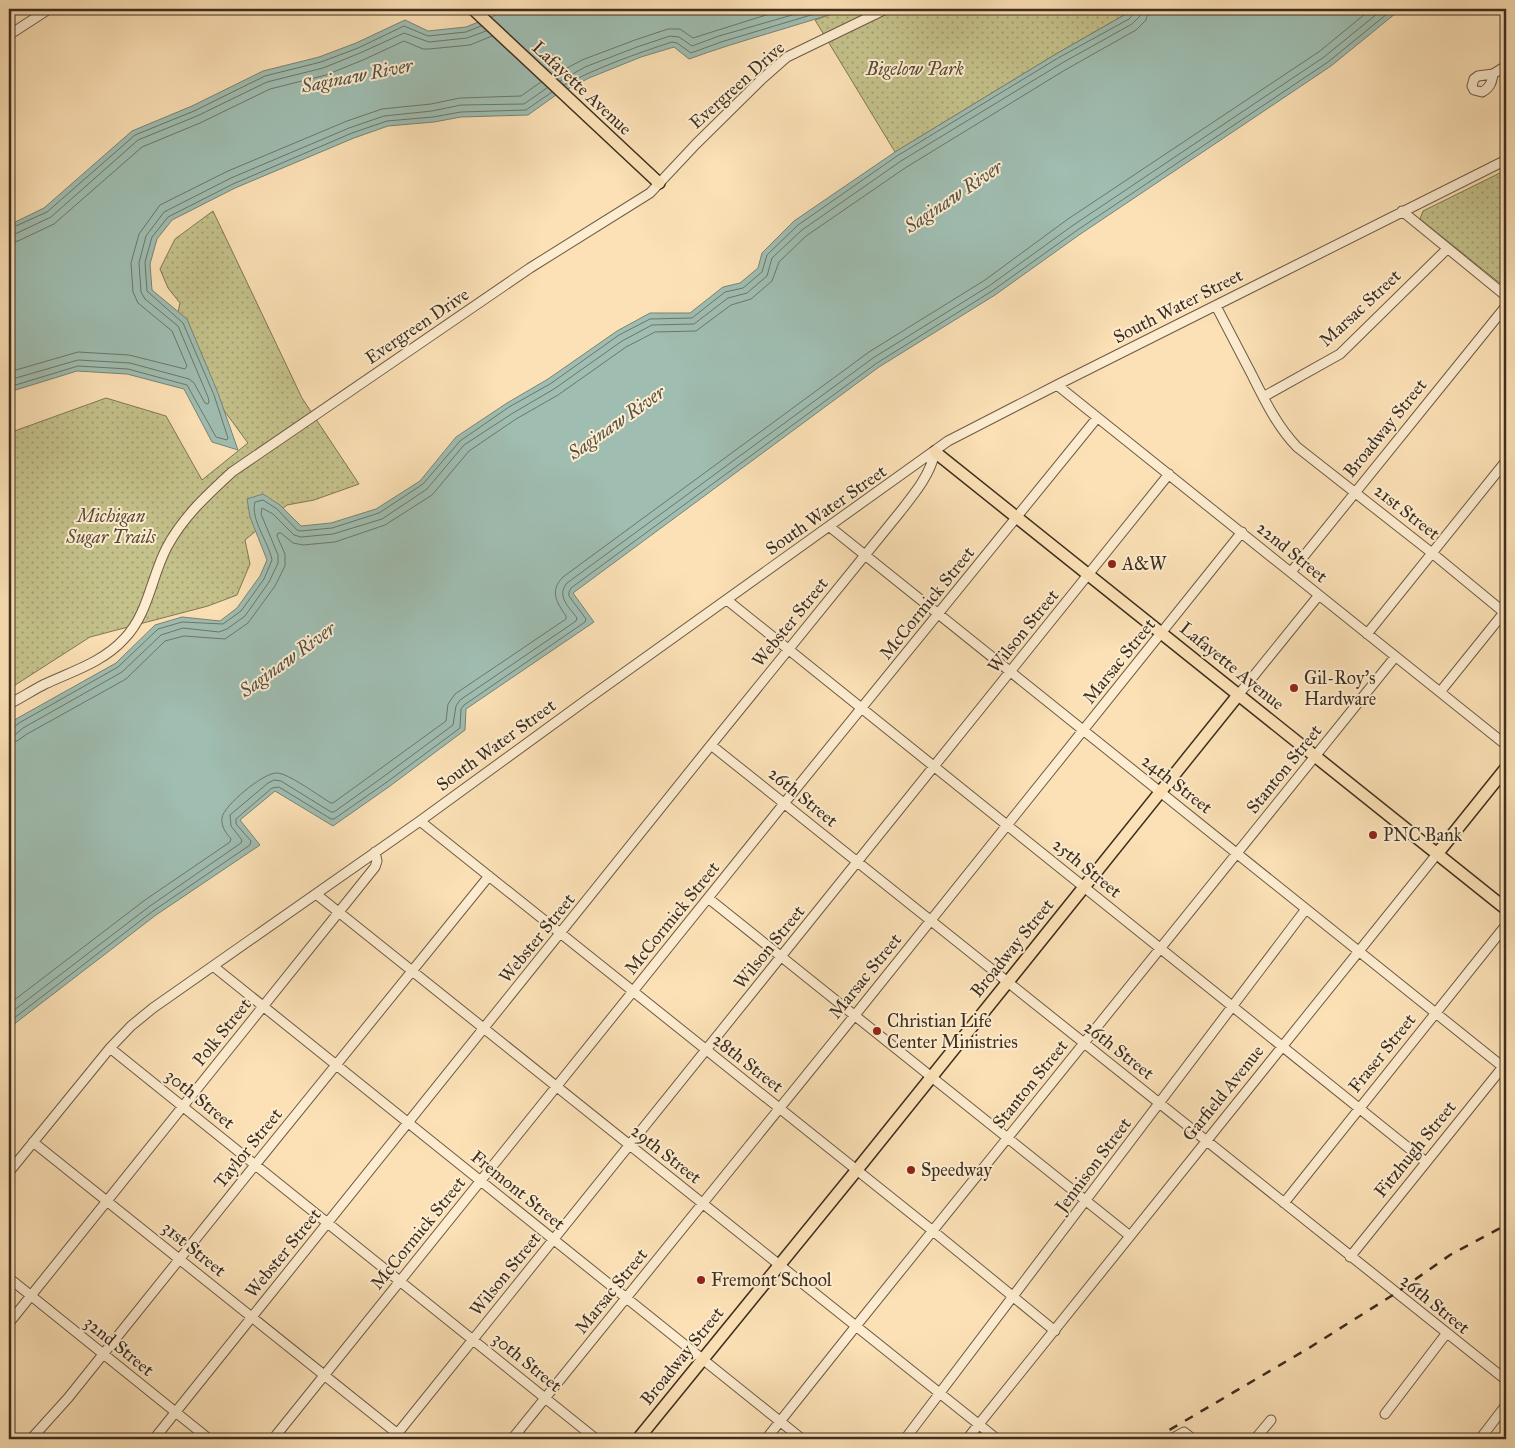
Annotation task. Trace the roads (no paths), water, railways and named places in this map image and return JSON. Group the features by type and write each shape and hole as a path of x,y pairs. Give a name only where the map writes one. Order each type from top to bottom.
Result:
{"main road":[{"name":"Lafayette Avenue","path":"477,13 659,183"},
{"name":"Lafayette Avenue","path":"935,452 1163,632 1506,909"},
{"name":"Broadway Street","path":"638,1439 932,1077 1239,694"},
{"name":"Garfield Avenue","path":"1437,854 1506,768"}],"street":[{"path":"9,35 49,9"},
{"name":"Evergreen Drive","path":"9,704 111,652 124,640 136,625 149,599 166,548 179,526 205,496 232,472 530,268 650,193 761,80 787,57 886,9"},
{"path":"1493,74 1506,66"},
{"name":"South Water Street","path":"9,1172 110,1048 131,1026 154,1008 420,821 948,441 1506,160"},
{"path":"1402,211 1506,296"},
{"name":"Marsac Street","path":"1263,397 1340,354 1447,249"},
{"name":"21st Street","path":"1216,306 1278,425 1287,437 1297,447 1506,612"},
{"name":"Broadway Street","path":"1291,572 1506,306"},
{"name":"22nd Street","path":"1056,385 1506,745"},
{"name":"McCormick Street","path":"274,1439 708,898 1097,418"},
{"name":"Webster Street","path":"154,1439 920,486 935,452"},
{"path":"1367,634 1506,461"},
{"name":"Wilson Street","path":"398,1438 473,1340 1169,474"},
{"name":"24th Street","path":"830,526 1306,909 1505,1065"},
{"name":"Marsac Street","path":"512,1439 1242,532"},
{"name":"Broadway Street","path":"1239,694 1318,595"},
{"name":"25th Street","path":"727,600 1426,1162"},
{"path":"1440,692 1506,612"},
{"name":"Stanton Street","path":"766,1439 1395,657"},
{"name":"26th Street","path":"712,745 1446,1334 1506,1380"},
{"name":"28th Street","path":"420,821 1014,1296 1055,1331"},
{"name":"Polk Street","path":"9,1322 375,867 378,861 375,852"},
{"name":"Garfield Avenue","path":"967,1439 1437,854"},
{"name":"Taylor Street","path":"30,1439 68,1398 489,876"},
{"name":"29th Street","path":"316,894 997,1439"},
{"path":"708,898 1130,1236"},
{"name":"Jennison Street","path":"905,1439 1306,909"},
{"name":"Fraser Street","path":"1284,1203 1506,925"},
{"name":"Fremont Street","path":"213,966 802,1439"},
{"name":"30th Street","path":"110,1048 596,1439"},
{"name":"Fitzhugh Street","path":"1350,1257 1505,1065"},
{"name":"31st Street","path":"33,1142 252,1317 398,1438"},
{"name":"32nd Street","path":"9,1278 209,1439"},
{"path":"1385,1414 1446,1334"},
{"path":"1480,1439 1506,1404"},
{"path":"1254,1439 1271,1420"},
{"path":"1171,1439 1184,1432 1193,1439"}],"water":[{"name":"Saginaw River","path":"511,9 846,9 689,59 674,47 641,57 589,78 556,95 528,115 461,117 434,122 388,126 354,138 235,188 172,220 157,239 150,264 152,290 187,319 218,393 238,450 212,442 184,389 127,374 77,371 9,392 9,225 44,208 132,131 192,106 263,71 319,57 356,43 405,20 428,31 466,27"},
{"name":"Saginaw River","path":"1132,9 1401,9 1331,66 1079,235 995,295 879,367 573,593 594,622 466,709 465,730 333,826 275,791 240,820 260,845 156,915 9,1028 9,725 16,719 116,663 155,625 182,617 220,621 237,608 260,576 267,560 250,517 247,499 263,494 280,505 301,526 331,523 376,509 420,481 456,437 507,403 548,379 617,331 650,313 690,313 723,287 740,283 758,268 762,253 794,221 895,152"}],"railway":[{"path":"1154,1439 1309,1348 1396,1293 1450,1255 1506,1225"}],"place":[{"name":"A&W","path":"1112,564"},
{"name":"Gil-Roy's Hardware","path":"1294,688"},
{"name":"PNC Bank","path":"1373,835"},
{"name":"Christian Life Center Ministries","path":"877,1031"},
{"name":"Speedway","path":"911,1170"},
{"name":"Fremont School","path":"701,1280"}],"park label":[{"name":"Bigelow Park","path":"915,69"},
{"name":"Michigan Sugar Trails","path":"111,526"}]}
